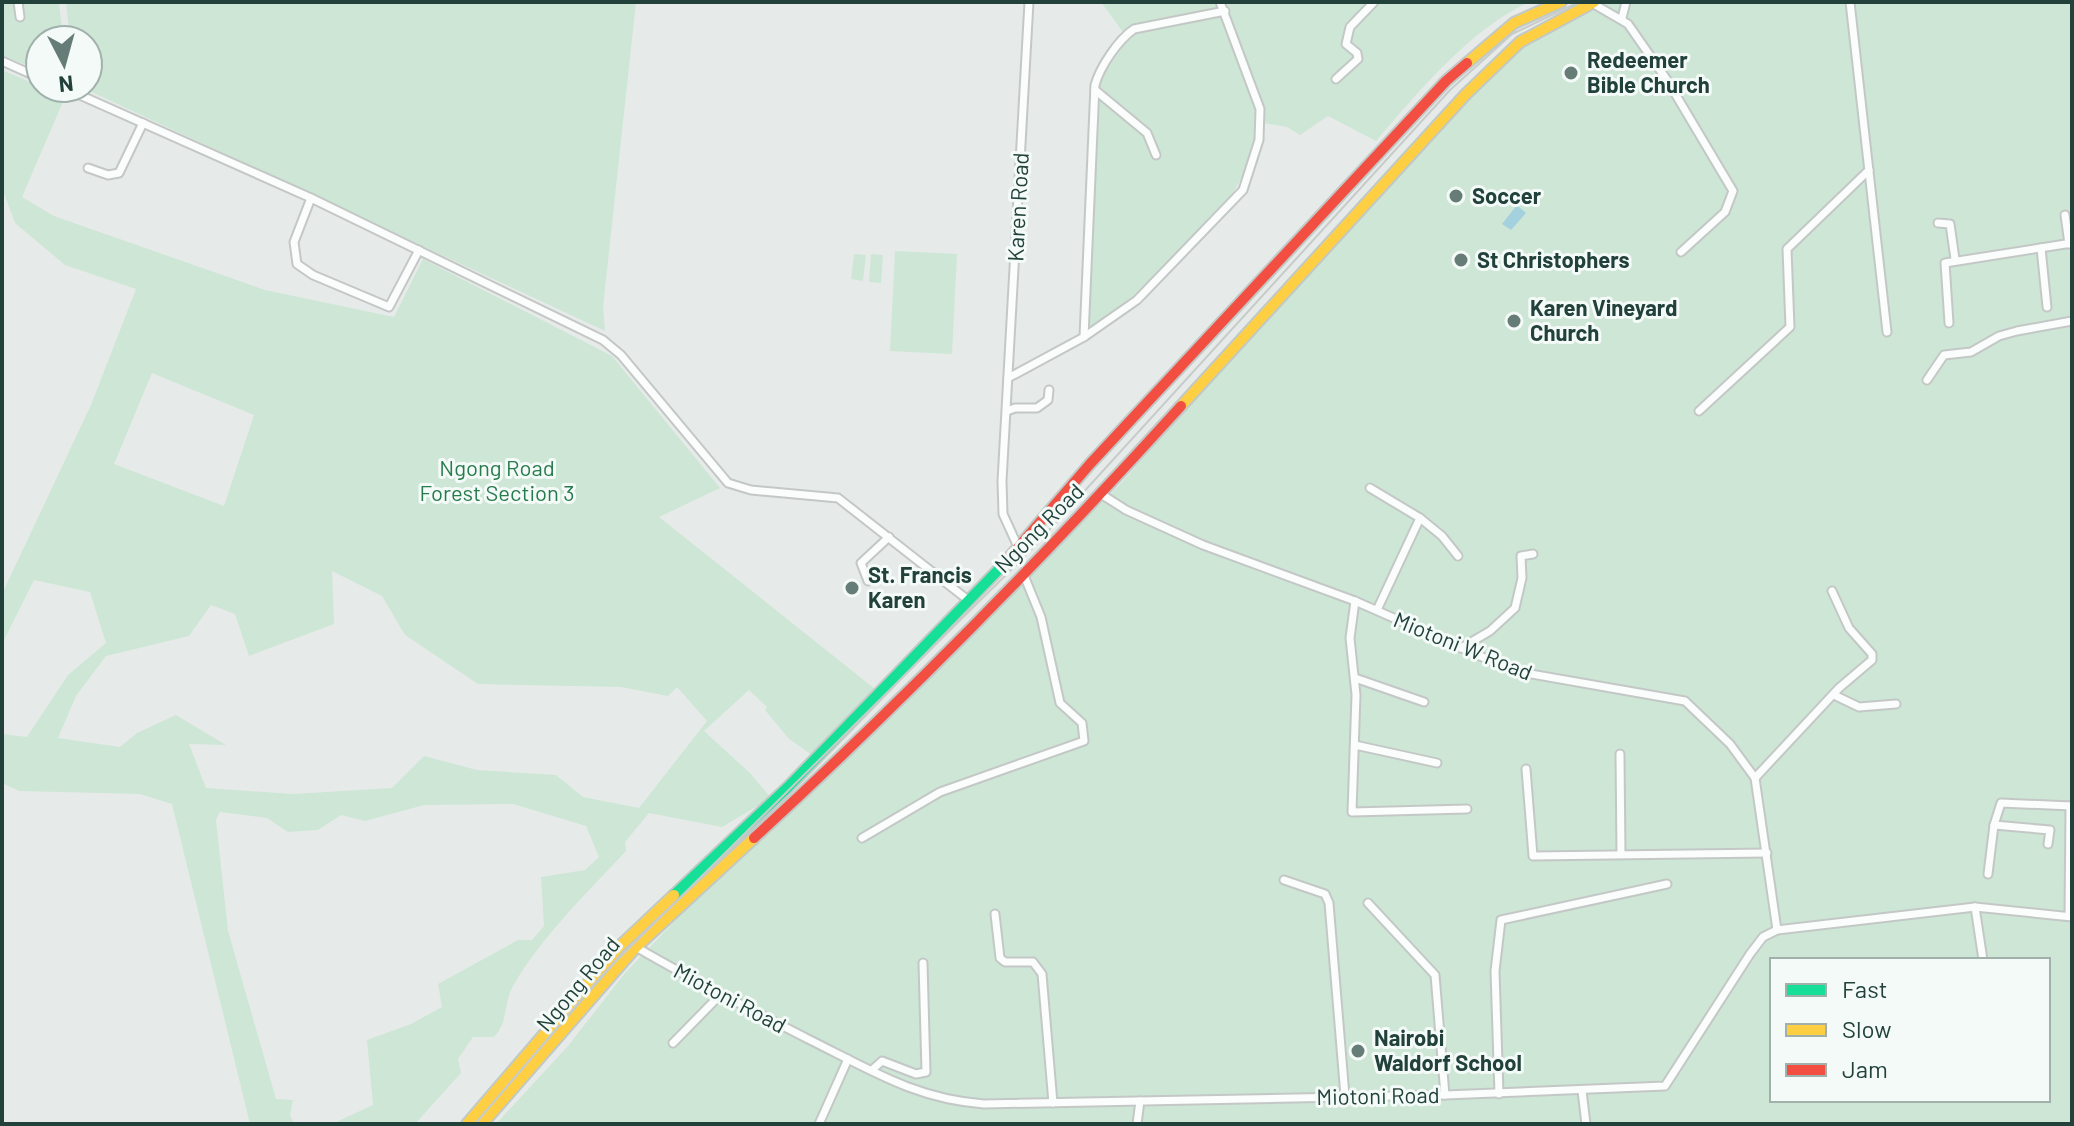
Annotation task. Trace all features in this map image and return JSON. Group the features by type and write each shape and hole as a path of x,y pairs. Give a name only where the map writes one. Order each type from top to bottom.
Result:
{"main road":[{"name":"Ngong Road","path":"467,1124 620,946 788,787 1019,549 1090,464 1432,99 1490,40 1514,23 1561,2"},
{"name":"Ngong Road","path":"482,1124 636,947 902,698 1101,494 1239,339 1520,42 1593,2"},
{"path":"1432,99 1428,106 1431,115 1443,118 1451,112"},
{"path":"1394,139 1410,137 1415,151"},
{"path":"886,687 891,697 902,698"}],"street":[{"path":"18,2 20,17"},
{"name":"Karen Road","path":"1019,549 1003,514 1029,2"},
{"path":"1008,378 1084,337 1137,300 1243,190 1259,140 1260,109 1220,2"},
{"path":"1336,79 1358,59 1357,53 1346,44 1350,27 1374,2"},
{"path":"1593,2 1622,18 1667,80 1733,191 1725,212 1681,252"},
{"path":"1622,18 1626,2"},
{"path":"1850,2 1887,332"},
{"path":"1084,337 1095,90 1101,70 1129,32 1225,11"},
{"path":"2,61 24,71"},
{"path":"1095,90 1147,133 1156,155"},
{"path":"100,104 311,198 611,345 724,478 737,488 838,498 968,600"},
{"path":"88,168 108,175 119,173 143,123"},
{"path":"1699,411 1790,327 1787,249 1869,170"},
{"path":"311,198 292,247 297,264 313,275 389,307 419,250"},
{"path":"1949,323 1945,263 2070,243 2065,215"},
{"path":"1938,223 1950,224 1955,259"},
{"path":"2041,248 2047,307"},
{"path":"1927,380 1944,355 1971,352 1999,336 2017,331 2072,321"},
{"path":"1007,411 1040,406 1048,400 1049,390"},
{"path":"1370,488 1420,518 1442,536 1458,556"},
{"name":"Miotoni W Road","path":"1101,494 1126,510 1203,545 1355,601 1524,674 1685,701 1730,744 1755,778 1777,930"},
{"path":"1377,610 1420,518"},
{"path":"868,581 861,563 889,537"},
{"path":"1461,648 1511,614 1521,588 1521,556 1533,554"},
{"path":"862,838 940,792 1084,741 1082,723 1060,703 1041,617 1023,573"},
{"path":"1755,778 1872,657 1849,628 1832,591"},
{"path":"1355,601 1350,638 1355,678 1352,812 1467,809"},
{"path":"1355,678 1424,702"},
{"path":"1834,695 1859,707 1896,704"},
{"path":"1355,745 1437,763"},
{"path":"1620,754 1621,854"},
{"path":"1526,769 1533,856 1767,853"},
{"path":"1777,930 1975,907 2070,917 2071,806 2001,803 1994,825 1988,874"},
{"path":"1994,825 2050,830 2048,844"},
{"path":"1284,880 1328,898 1345,1096"},
{"path":"1499,1094 1495,971 1501,920 1667,884"},
{"path":"1368,903 1435,975 1445,1095"},
{"path":"1975,907 1983,958"},
{"path":"995,914 1000,958 1005,962 1033,962 1042,974 1053,1103"},
{"name":"Miotoni Road","path":"636,947 848,1059 943,1101 1053,1103 1658,1088 1669,1083 1750,954 1763,937 1777,930"},
{"path":"872,1070 884,1061 916,1074 926,1072 923,963"},
{"path":"673,1043 721,994"},
{"path":"819,1124 848,1059"},
{"path":"1582,1091 1586,1124"},
{"path":"1137,1124 1140,1101"}],"green space":[{"path":"2,2 59,2 61,24 24,24 24,64 2,55"},
{"path":"66,2 636,2 603,307 605,331 104,98 104,24 68,24"},
{"path":"1101,2 1529,2 1486,28 1446,63 1376,141 1328,116 1300,135 1287,127 1264,123 1236,187 1200,233 1127,301 1088,330 1100,80 1128,39"},
{"path":"1611,2 2072,2 2072,1124 496,1124 568,1046 625,973 714,880 894,715 1125,479 1274,308 1523,46"},
{"name":"Ngong Road Forest Section 3","path":"2,70 24,79 24,104 62,104 22,197 54,216 265,290 394,317 423,259 612,356 720,488 659,517 875,689 812,755 789,739 765,710 767,707 749,690 704,731 750,773 771,798 722,827 649,813 625,842 626,851 537,950 510,992 499,1031 494,1037 473,1037 458,1059 461,1073 415,1124 332,1124 373,1105 367,1040 411,1024 442,1007 438,984 518,940 532,940 544,926 541,877 585,870 599,857 586,826 513,804 424,805 365,821 341,815 318,830 288,832 267,818 220,812 216,820 228,931 276,1099 293,1100 290,1115 294,1124 250,1124 172,804 140,794 19,791 2,783 2,734 27,737 68,675 106,643 90,592 34,580 2,644 2,594 91,405 136,289 65,265 15,223 2,188","holes":["152,373 254,415 224,506 114,464","332,571 382,596 405,635 478,684 621,687 668,696 677,687 707,721 639,808 583,797 556,775 477,770 424,756 392,788 293,794 206,788 189,744 226,745 176,715 137,733 120,747 58,738 76,696 106,656 189,636 211,605 235,614 249,656 334,624"]},
{"path":"895,251 957,254 952,354 890,351"},
{"path":"854,254 866,255 863,281 851,279"},
{"path":"871,254 883,255 881,283 869,282"}],"water":[{"path":"1517,205 1526,213 1511,230 1502,224"}],"tram line":[{"path":"475,1124 604,973 1029,552 1450,90 1512,34 1579,2"}],"traffic: fast":[{"path":"674,895 788,787 1003,565"}],"traffic: slow":[{"path":"1467,63 1514,23 1561,2"},
{"path":"1181,406 1466,94 1520,42 1594,2"},
{"path":"482,1124 636,947 754,838"},
{"path":"467,1124 620,946 674,895"}],"traffic: jam":[{"path":"1003,565 1090,464 1446,81 1467,63"},
{"path":"754,838 972,627 1181,406"}],"place":[{"name":"Redeemer Bible Church","path":"1571,73"},
{"name":"Soccer","path":"1456,196"},
{"name":"St Christophers","path":"1461,260"},
{"name":"Karen Vineyard Church","path":"1514,321"},
{"name":"St. Francis Karen","path":"852,588"},
{"name":"Nairobi Waldorf School","path":"1358,1051"}]}
